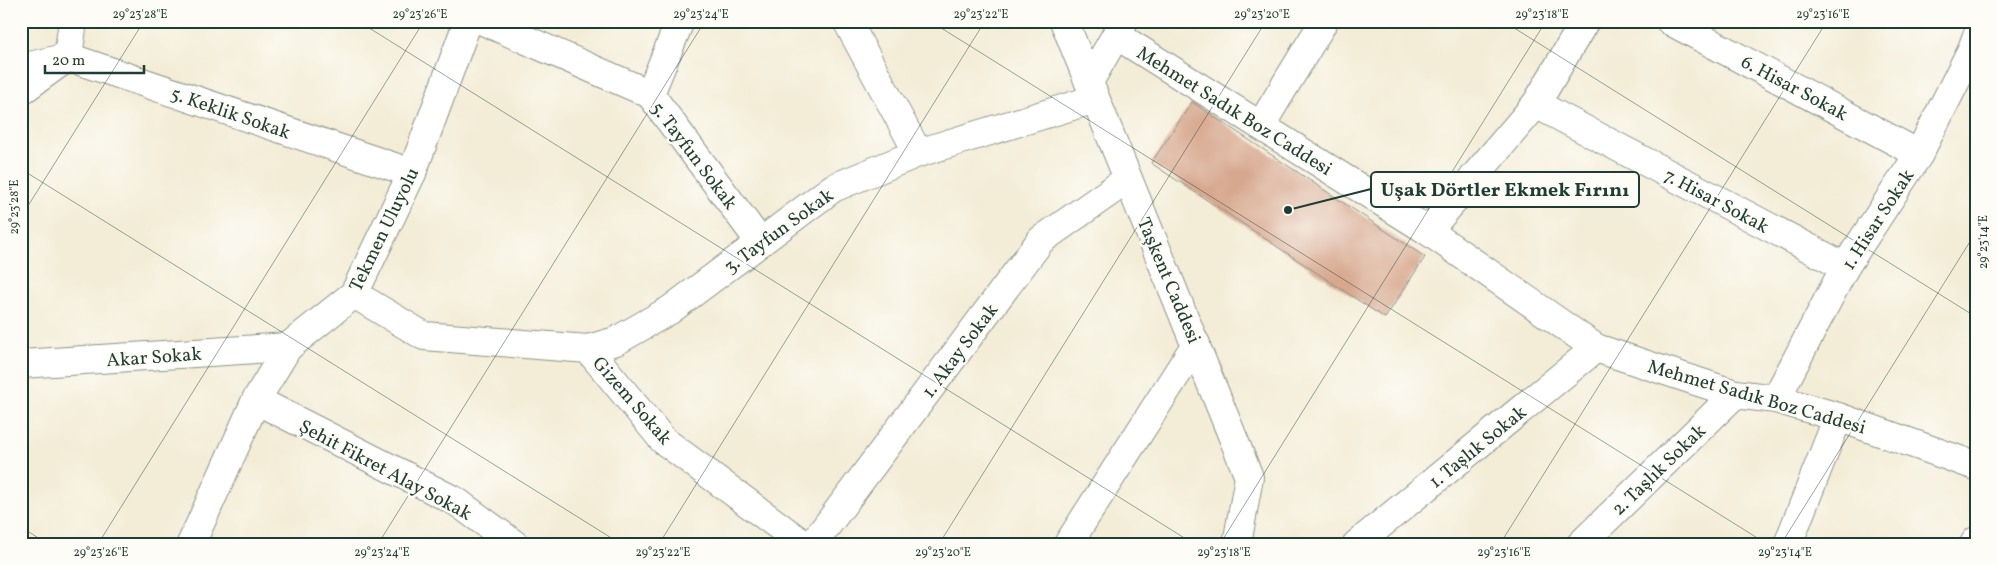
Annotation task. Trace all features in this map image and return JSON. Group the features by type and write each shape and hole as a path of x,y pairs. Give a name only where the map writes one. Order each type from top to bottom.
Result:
{"street":[{"path":"21,91 68,57 73,21"},
{"name":"Tekmen Uluyolu","path":"190,544 256,400 288,348 354,294 412,173 468,21"},
{"name":"5. Tayfun Sokak","path":"483,21 650,94 760,242"},
{"path":"650,94 680,21"},
{"path":"847,21 918,153"},
{"name":"Taşkent Caddesi","path":"1064,21 1249,477 1237,544"},
{"path":"1261,125 1324,21"},
{"path":"1428,231 1536,104 1585,21"},
{"name":"6. Hisar Sokak","path":"1670,21 1919,154"},
{"path":"1092,91 1120,28"},
{"name":"Mehmet Sadık Boz Caddesi","path":"1120,28 1261,125 1428,231 1596,348 1735,394 1776,399 1838,417 1976,466"},
{"name":"1. Hisar Sokak","path":"1776,399 1845,267 1919,154 1976,38"},
{"path":"21,68 68,57"},
{"name":"5. Keklik Sokak","path":"68,57 412,173"},
{"name":"3. Tayfun Sokak","path":"588,349 616,341 670,310 833,188 918,153 1092,91"},
{"name":"7. Hisar Sokak","path":"1536,104 1845,267"},
{"name":"1. Akay Sokak","path":"813,544 1041,240 1128,179"},
{"name":"Gizem Sokak","path":"354,294 424,336 588,349 663,440 803,544"},
{"path":"1068,544 1196,344"},
{"name":"Akar Sokak","path":"21,364 288,348"},
{"name":"1. Taşlık Sokak","path":"1357,544 1596,348"},
{"name":"2. Taşlık Sokak","path":"1581,544 1735,394"},
{"name":"Şehit Fikret Alay Sokak","path":"256,400 457,502 514,544"},
{"path":"1788,544 1838,417"}],"building":[{"path":"1192,102 1425,257 1385,318 1151,163"}],"place":[{"name":"Uşak Dörtler Ekmek Fırını","path":"1288,210"}]}
